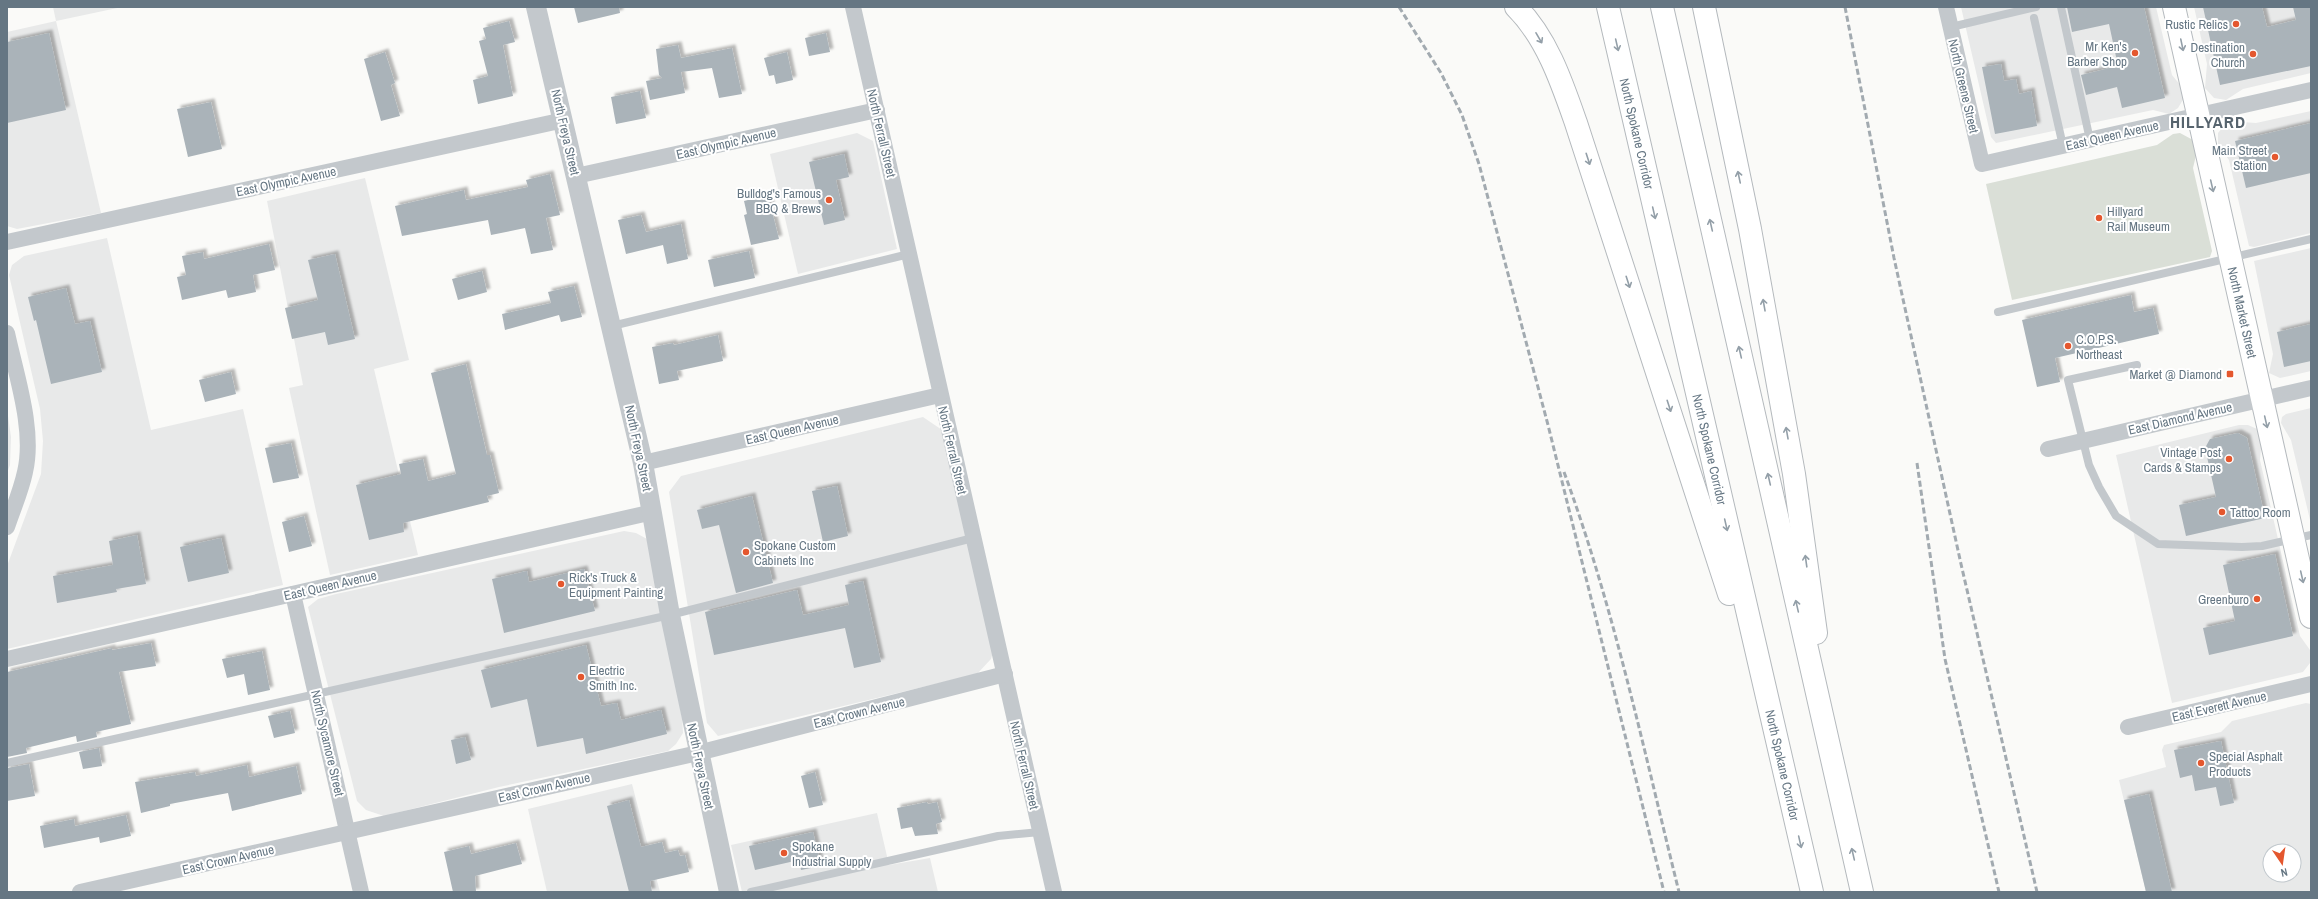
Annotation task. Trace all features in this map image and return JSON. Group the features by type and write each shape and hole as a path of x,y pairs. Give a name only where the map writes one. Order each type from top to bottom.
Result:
{"main road":[{"path":"1516,7 1530,22 1564,88 1752,666 1784,769"},
{"name":"North Spokane Corridor","path":"1608,7 1812,892"},
{"path":"1662,7 1862,892"},
{"path":"1704,7 1750,229 1793,466 1839,794"},
{"name":"North Market Street","path":"2174,7 2261,399 2302,537 2311,617"}],"street":[{"name":"North Freya Street","path":"536,7 564,120 643,463 653,512 670,615 698,753 729,892"},
{"name":"North Ferrall Street","path":"853,7 1054,892"},
{"name":"North Greene Street","path":"1946,7 1982,164"},
{"name":"East Queen Avenue","path":"1982,164 2311,90"},
{"name":"East Olympic Avenue","path":"576,176 876,110"},
{"name":"East Olympic Avenue","path":"7,242 564,120"},
{"path":"7,334 24,414 28,448 26,472 7,527"},
{"name":"East Diamond Avenue","path":"2048,449 2311,388"},
{"name":"East Queen Avenue","path":"643,463 940,395"},
{"name":"East Queen Avenue","path":"7,659 653,512"},
{"name":"North Sycamore Street","path":"293,594 361,892"},
{"name":"East Crown Avenue","path":"80,892 698,753 1005,674"},
{"name":"East Everett Avenue","path":"2128,727 2311,684"}],"lane":[{"path":"1951,27 2036,7"},
{"path":"2061,7 2090,140"},
{"path":"2034,18 2063,146"},
{"path":"1998,312 2311,239"},
{"path":"612,326 909,254"},
{"path":"2137,366 2068,380 2090,467 2116,516 2158,544 2242,547 2262,546 2302,537"},
{"path":"7,763 670,615 974,538"},
{"path":"751,892 998,836 1040,832"}],"shaded area":[{"path":"53,7 122,7 56,21"},
{"path":"1961,7 2156,7 2172,75 2181,86 2184,98 2178,108 2169,114 2153,110 1996,143 1991,137"},
{"path":"2194,7 2311,7 2311,73 2243,89 2226,100 2214,98 2205,88 2207,64"},
{"path":"56,21 101,213 17,229 7,226 7,32"},
{"path":"2311,111 2311,233 2254,247 2249,246 2229,160 2218,145 2218,133 2228,121 2256,123"},
{"path":"857,133 873,141 897,249 798,274 770,154"},
{"name":"Hillyard Rail Museum","path":"2180,133 2193,140 2197,151 2193,168 2212,251 2210,257 2012,300 1986,184 2157,145 2173,134"},
{"path":"365,178 409,360 374,369 418,555 330,575 289,388 303,385 267,201"},
{"path":"107,238 151,430 243,409 283,585 7,649 7,566 41,474 43,441 40,409 9,275 12,265 24,256"},
{"path":"2311,248 2311,371 2280,378 2269,373 2273,354 2254,261"},
{"path":"2311,408 2311,524 2291,440 2281,423 2282,417 2286,414"},
{"path":"7,409 11,437 10,465 7,473"},
{"path":"923,417 945,432 995,645 991,659 977,674 718,736 707,723 669,492 681,476"},
{"path":"2239,425 2248,425 2257,429 2262,436 2260,460 2300,636 2310,650 2310,663 2303,672 2172,703 2116,455"},
{"path":"624,531 636,533 647,539 682,718 683,733 676,744 668,751 499,787 384,816 366,810 357,801 308,607 318,599 336,594"},
{"path":"2306,703 2311,704 2311,892 2146,892 2119,780 2166,767 2162,750 2164,745 2221,732 2232,721"},
{"path":"632,784 660,892 547,892 528,809"},
{"path":"877,813 889,865 930,858 938,892 742,892 731,845"}],"building":[{"path":"574,7 619,7 620,13 578,23"},
{"path":"2067,7 2144,7 2165,98 2122,108 2117,87 2086,95 2081,75 2118,66 2109,24 2072,32"},
{"path":"2203,7 2262,7 2267,27 2296,20 2293,7 2311,7 2311,66 2220,85"},
{"path":"509,21 515,42 503,45 513,96 478,104 473,80 488,76 479,41 486,39 483,28"},
{"path":"49,33 66,110 7,123 7,42"},
{"path":"826,33 830,52 809,56 805,38"},
{"path":"678,45 681,58 732,48 742,94 719,98 712,68 681,72 685,93 650,100 646,81 662,78 659,75 656,49"},
{"path":"385,52 395,83 391,85 400,116 381,121 364,59"},
{"path":"787,52 793,80 776,84 774,75 769,76 764,58"},
{"path":"2001,64 2004,81 2016,79 2019,94 2031,91 2037,126 1995,134 1982,67"},
{"path":"640,91 646,118 616,124 611,97"},
{"path":"211,102 222,149 188,157 177,109"},
{"name":"Main Street Station","path":"2311,123 2311,173 2246,188 2235,141"},
{"name":"Bulldog's Famous BBQ & Brews","path":"844,154 849,177 836,180 845,220 824,225 809,162"},
{"path":"550,174 560,215 546,218 553,250 531,254 525,228 491,235 488,220 402,236 395,206 464,190 466,200 528,187 526,180"},
{"path":"768,195 779,239 751,245 744,215 747,214 744,201"},
{"path":"641,215 646,232 681,224 688,259 667,264 663,245 626,254 618,220"},
{"path":"269,244 275,270 253,275 256,292 228,298 226,290 182,300 177,277 186,275 182,256 203,252 204,259"},
{"path":"749,251 755,278 714,287 708,260"},
{"path":"335,254 355,339 328,345 325,332 292,339 285,308 318,300 308,260"},
{"path":"482,271 487,292 458,300 452,279"},
{"path":"574,286 582,317 561,322 559,315 505,330 502,314 551,303 548,292"},
{"path":"66,288 75,324 90,321 102,372 51,384 36,320 34,321 28,297"},
{"name":"C.O.P.S. Northeast","path":"2131,295 2134,312 2153,308 2159,334 2055,358 2060,382 2037,387 2022,320"},
{"path":"2311,324 2311,361 2284,367 2277,332"},
{"path":"718,335 723,361 677,371 679,380 659,384 652,347 673,343 674,345"},
{"path":"466,364 487,455 490,455 499,493 487,496 489,502 403,523 404,532 369,540 356,485 401,474 399,464 423,459 428,481 456,474 431,373"},
{"path":"231,372 236,394 205,402 199,380"},
{"path":"2238,433 2247,438 2265,518 2186,536 2179,505 2216,497 2205,448 2210,439"},
{"path":"291,443 299,478 273,483 265,448"},
{"path":"837,486 848,536 823,542 812,491"},
{"name":"Spokane Custom Cabinets Inc","path":"752,496 773,583 736,593 719,525 702,529 697,510"},
{"path":"304,516 312,546 289,552 282,522"},
{"path":"137,535 146,584 116,589 117,592 57,603 53,576 113,565 109,541"},
{"path":"221,538 229,573 188,582 180,547"},
{"path":"2275,554 2293,636 2209,655 2203,628 2235,621 2223,565"},
{"path":"584,569 595,611 504,633 492,579 527,571 529,582"},
{"path":"863,581 881,662 854,668 845,628 714,655 705,612 797,590 803,615 849,605 845,585"},
{"path":"151,643 156,666 119,672 131,724 96,732 97,737 77,742 76,736 26,748 27,753 7,757 7,672 112,648 112,650"},
{"path":"586,645 601,706 617,703 621,720 661,710 667,734 586,754 583,738 537,747 527,699 491,708 481,670"},
{"path":"262,651 270,690 248,695 244,674 227,678 222,659"},
{"path":"290,711 295,733 274,738 268,716"},
{"path":"465,737 471,760 456,764 451,740"},
{"name":"Special Asphalt Products","path":"2221,741 2234,803 2220,806 2216,787 2195,791 2192,775 2180,778 2174,750"},
{"path":"99,748 102,766 83,769 79,752"},
{"path":"29,764 35,796 7,801 7,768"},
{"path":"247,765 249,777 296,766 302,794 232,811 228,793 170,804 170,806 141,813 135,782 195,772 196,776"},
{"path":"815,772 823,805 809,808 801,776"},
{"path":"2149,794 2172,892 2146,892 2124,800"},
{"path":"629,800 641,847 662,842 665,853 678,850 680,856 685,855 689,872 650,881 652,892 629,892 607,806"},
{"path":"927,802 928,804 937,802 942,822 936,824 938,834 915,836 912,827 901,829 897,808"},
{"path":"126,815 131,836 100,843 99,837 44,848 40,826 74,819 75,826"},
{"name":"Spokane Industrial Supply","path":"813,832 821,866 801,870 799,860 755,870 749,846"},
{"path":"516,843 522,864 475,876 476,892 453,892 444,852 469,846 471,854"}],"railway":[{"path":"1399,7 1441,73 1462,115 1479,164 1548,425 1664,892"},
{"path":"1845,7 1894,258 1961,564 2037,892"},
{"path":"1917,463 1945,659 1999,892"},
{"path":"1564,472 1582,523 1613,627 1679,892"}],"place":[{"name":"Rustic Relics","path":"2236,24"},
{"name":"Mr Ken's Barber Shop","path":"2135,53"},
{"name":"Destination Church","path":"2253,54"},
{"name":"Main Street Station","path":"2275,157"},
{"name":"Bulldog's Famous BBQ & Brews","path":"829,200"},
{"name":"Hillyard Rail Museum","path":"2099,218"},
{"name":"C.O.P.S. Northeast","path":"2068,346"},
{"name":"Market @ Diamond","path":"2230,374"},
{"name":"Vintage Post Cards & Stamps","path":"2229,459"},
{"name":"Tattoo Room","path":"2222,512"},
{"name":"Spokane Custom Cabinets Inc","path":"746,552"},
{"name":"Rick's Truck & Equipment Painting","path":"561,584"},
{"name":"Greenburo","path":"2257,599"},
{"name":"Electric Smith Inc.","path":"581,677"},
{"name":"Special Asphalt Products","path":"2201,763"},
{"name":"Spokane Industrial Supply","path":"784,853"}],"district":[{"name":"HILLYARD","path":"2208,122"}]}
